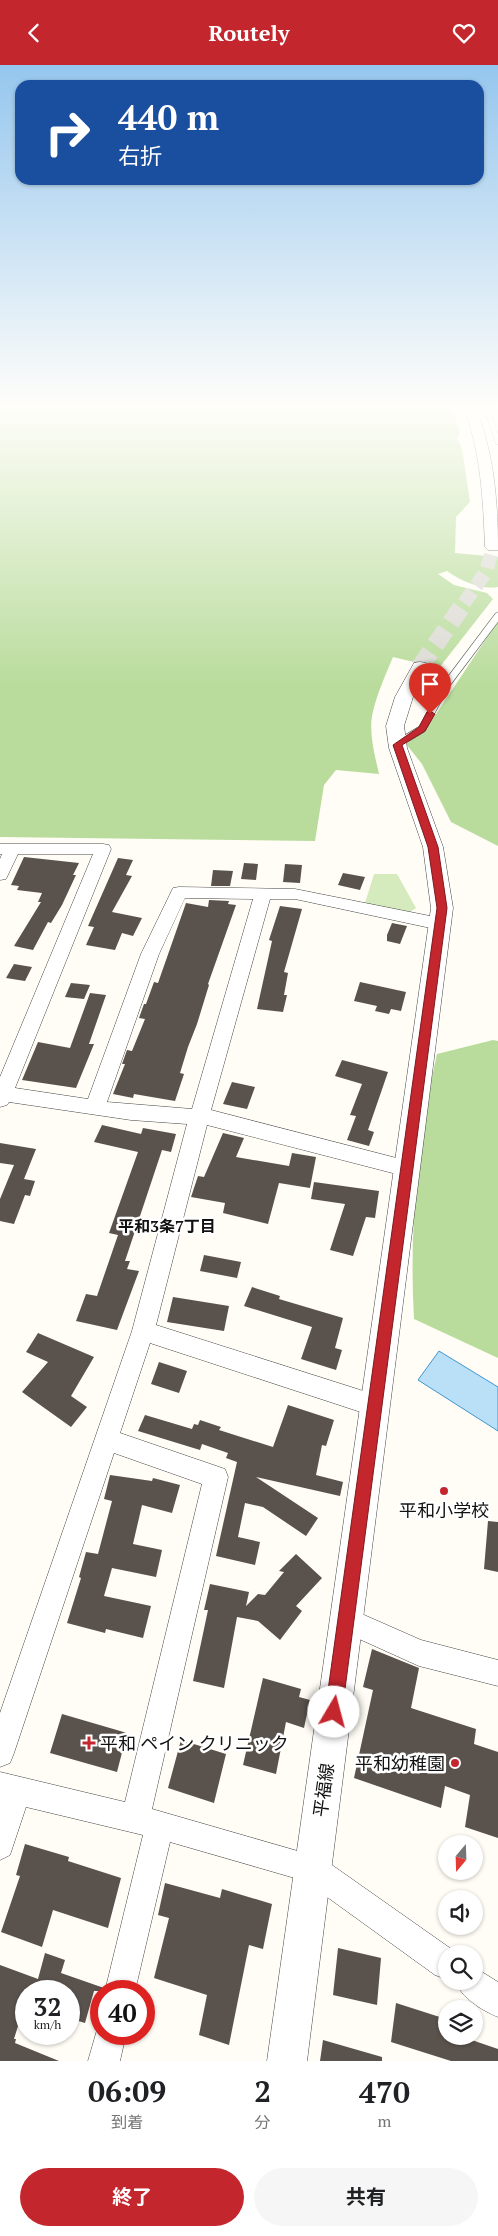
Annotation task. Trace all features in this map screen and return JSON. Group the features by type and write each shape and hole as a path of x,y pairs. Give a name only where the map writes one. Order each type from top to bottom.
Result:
{"street":[{"path":"490,499 493,547"},
{"name":"平福線","path":"287,2061 442,908 433,847 398,745 395,726 404,697 420,667"},
{"path":"0,875 6,849 103,849 1,1095 95,1108 210,1117 408,1169"},
{"path":"95,1108 150,953 179,892 294,894 440,923"},
{"path":"0,1753 143,1331 199,1117 263,893"},
{"path":"143,1331 376,1407"},
{"path":"106,1439 216,1477 148,1822 122,1980"},
{"path":"346,1620 419,1653 498,1673"},
{"path":"0,1845 8,1788 148,1822 312,1868 438,1958"},
{"path":"483,1990 498,2001"},
{"path":"104,2061 108,2045"}],"lane":[{"path":"398,745 422,729 446,685 498,616"}],"green space":[{"path":"0,499 470,499 470,502 456,517 455,553 498,557 498,587 492,588 471,584 447,571 438,574 454,585 487,593 493,599 439,668 393,657 378,694 371,723 374,753 379,774 336,770 324,785 315,841 0,837"},
{"path":"498,621 498,846 451,822 422,764 406,744 426,729"},
{"path":"374,874 397,874 416,908 409,913 365,903"},
{"path":"493,1040 498,1041 498,1358 414,1319 413,1286 416,1186 424,1119 437,1054"}],"water":[{"path":"439,1351 498,1387 498,1431 418,1380"}],"building":[{"path":"24,857 79,863 73,875 76,875 62,905 51,923 48,922 33,950 14,946 41,902 38,902 42,893 17,890 19,886 11,885"},
{"path":"118,858 133,860 126,875 132,876 112,912 142,918 133,936 122,933 115,950 86,945 94,927 88,926"},
{"path":"244,863 258,864 256,880 241,879"},
{"path":"285,864 302,865 300,883 283,882"},
{"path":"213,870 233,871 230,886 211,886"},
{"path":"343,873 365,877 360,890 338,885"},
{"path":"209,900 229,901 228,904 236,905 188,1047 180,1073 184,1074 175,1101 134,1094 133,1098 113,1094 125,1064 122,1064 127,1050 132,1051 145,1019 139,1018 144,1004 146,1004 154,982 158,983 186,903 208,907"},
{"path":"280,906 302,909 284,972 288,973 284,995 287,995 283,1012 257,1009 272,941 269,940"},
{"path":"392,923 407,926 400,944 387,941 387,935"},
{"path":"14,964 32,967 25,981 6,978"},
{"path":"360,982 406,992 401,1011 391,1009 389,1014 375,1011 377,1006 354,1001"},
{"path":"71,983 90,985 84,999 65,997"},
{"path":"90,993 106,995 89,1044 94,1044 76,1088 22,1080 38,1042 70,1048"},
{"path":"342,1060 388,1072 368,1130 374,1132 369,1146 347,1140 356,1116 350,1115 362,1084 335,1076"},
{"path":"232,1082 255,1087 247,1109 223,1104"},
{"path":"102,1125 141,1134 143,1128 176,1134 171,1152 162,1150 125,1261 130,1261 127,1269 139,1271 117,1330 76,1321 86,1294 97,1296 118,1235 109,1233 138,1152 94,1142"},
{"path":"223,1133 244,1138 236,1157 289,1166 292,1153 316,1157 310,1188 279,1183 268,1224 223,1213 225,1203 191,1197 198,1176 204,1177"},
{"path":"0,1143 36,1149 24,1179 35,1181 30,1196 25,1195 14,1224 0,1221 0,1199 14,1165 0,1163"},
{"path":"314,1182 379,1191 375,1218 366,1217 353,1256 330,1250 345,1204 311,1199"},
{"path":"204,1255 241,1262 237,1278 200,1271"},
{"path":"252,1287 280,1296 279,1299 343,1318 335,1348 342,1350 336,1370 301,1359 312,1327 244,1306"},
{"path":"173,1297 229,1306 224,1331 167,1322"},
{"path":"38,1333 94,1357 71,1396 87,1407 71,1427 22,1392 48,1362 26,1352"},
{"path":"159,1362 187,1371 179,1393 151,1384"},
{"path":"288,1405 334,1420 326,1446 322,1445 316,1475 343,1482 340,1496 256,1477 318,1518 306,1536 263,1507 245,1503 238,1537 260,1542 255,1565 216,1556 237,1462 226,1458 228,1453 202,1444 200,1450 138,1431 145,1415 192,1429 194,1424 198,1425 200,1420 221,1427 219,1430 273,1447"},
{"path":"110,1475 152,1481 153,1478 180,1485 172,1513 142,1505 133,1544 162,1550 156,1577 112,1568 104,1596 151,1606 143,1638 106,1629 105,1633 67,1623 81,1578 79,1577 86,1552 98,1554 112,1501 104,1499"},
{"path":"488,1521 498,1522 498,1572 484,1569"},
{"path":"296,1554 322,1578 296,1606 302,1611 280,1640 258,1621 237,1617 224,1688 193,1681 208,1610 204,1610 210,1584 249,1592 246,1606 258,1594 265,1595 284,1572 279,1571"},
{"path":"372,1649 419,1668 411,1708 476,1729 474,1744 498,1752 498,1838 465,1827 470,1795 445,1786 441,1808 354,1778 373,1690 363,1687"},
{"path":"263,1678 301,1689 299,1697 310,1700 304,1728 286,1722 276,1774 243,1765"},
{"name":"平和 ペイン クリニック","path":"62,1714 127,1733 117,1772 50,1753"},
{"path":"181,1740 226,1754 214,1803 168,1788"},
{"path":"25,1844 69,1857 68,1861 121,1878 108,1928 53,1910 42,1947 1,1932 20,1876 16,1875"},
{"path":"165,1883 220,1898 222,1889 272,1904 263,1949 249,1945 229,2045 199,2035 207,1995 154,1978 169,1918 158,1915"},
{"path":"338,1948 381,1958 377,2005 333,1995"},
{"path":"45,1953 65,1960 61,1973 90,1983 90,2005 85,2023 80,2021 80,1980 15,1980 15,2045 20,2045 59,2061 0,2061 0,1965 38,1979"},
{"path":"396,2003 438,2016 438,2045 483,2044 498,2049 498,2061 451,2061 391,2042"},
{"path":"323,2040 382,2057 382,2061 320,2061"}],"tunnel":[{"path":"464,603 486,572 493,547"},
{"path":"420,667 465,602"}],"place":[{"name":"平和小学校","path":"444,1491"},
{"name":"平和 ペイン クリニック","path":"89,1743"},
{"name":"平和幼稚園","path":"455,1763"}],"district":[{"name":"平和3条7丁目","path":"167,1226"}],"route":[{"path":"334,1712 432,995 442,908 433,847 398,748 398,745 422,729 430,714"}]}
